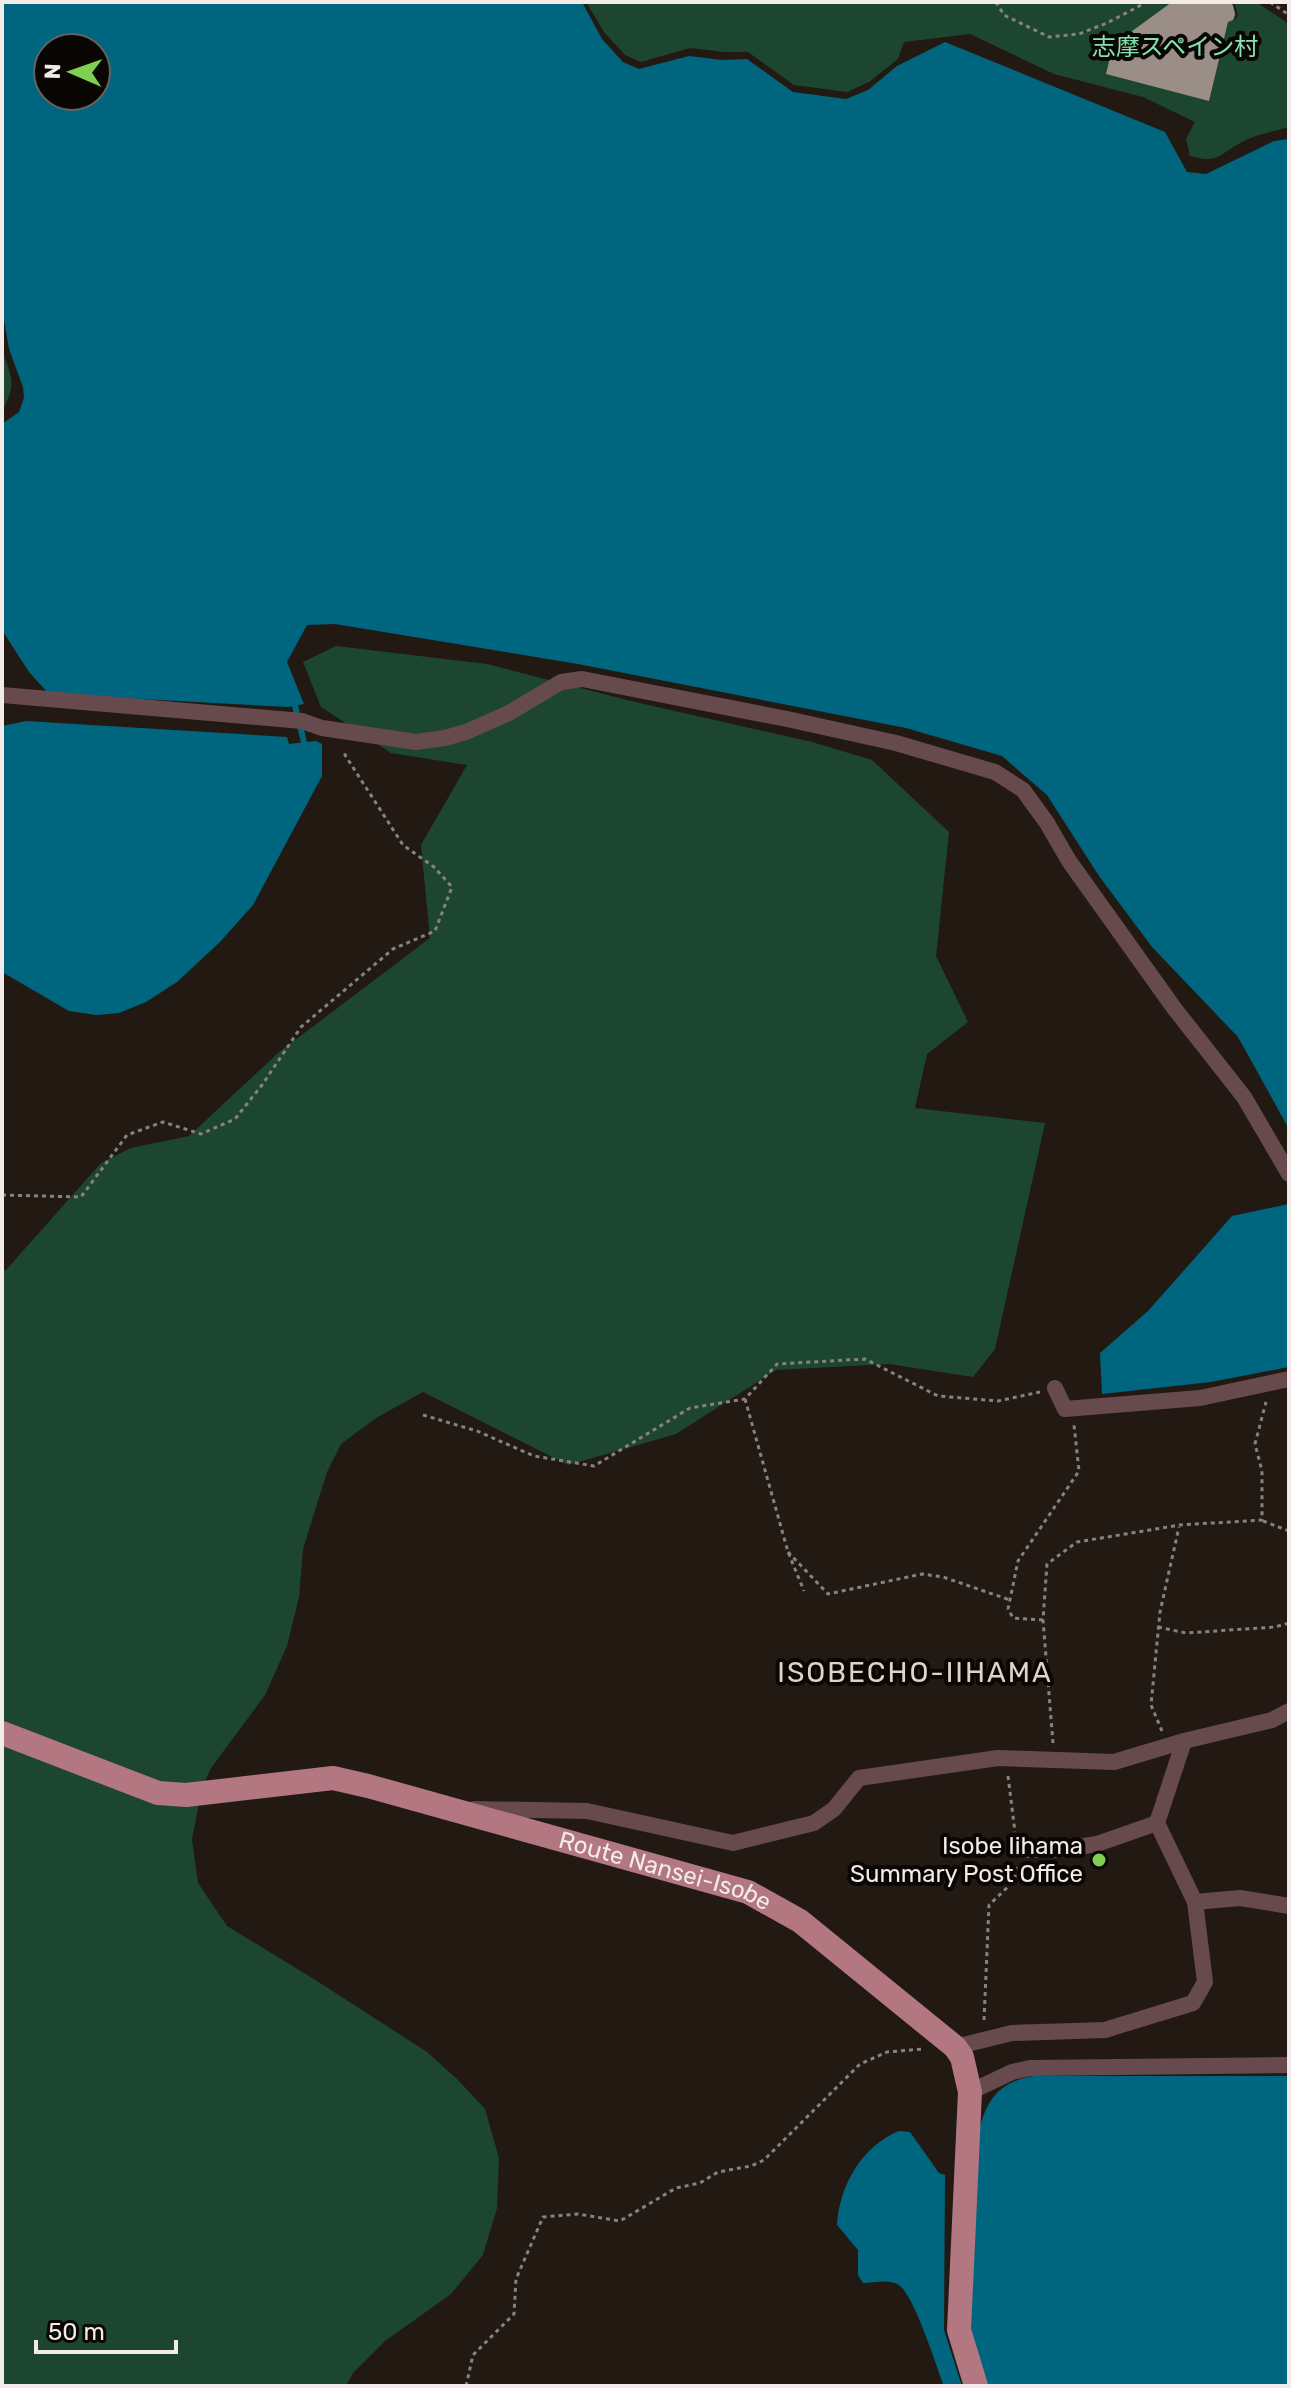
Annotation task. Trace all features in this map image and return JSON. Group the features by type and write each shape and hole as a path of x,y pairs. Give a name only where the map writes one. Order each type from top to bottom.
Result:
{"main road":[{"name":"Route Nansei-Isobe","path":"2,1733 158,1793 186,1795 333,1778 748,1892 800,1921 955,2047"},
{"path":"955,2047 962,2057 970,2092 959,2330 976,2386"}],"street":[{"path":"2,695 302,721 416,742 466,732 509,713 561,682 582,679 865,736 943,755 995,772 1023,790 1069,861 1157,984 1244,1097 1289,1174"},
{"path":"1055,1388 1065,1409 1200,1398 1280,1380"},
{"path":"453,1809 587,1811 733,1843 814,1823 834,1809 859,1778 1007,1758 1114,1762 1176,1743 1272,1720 1289,1711"},
{"path":"955,2047 1012,2033 1105,2030 1193,2003 1205,1982 1195,1902 1157,1823 1176,1743"},
{"path":"1018,1850 1058,1850 1097,1844 1157,1823"},
{"path":"1195,1902 1240,1898 1289,1906"},
{"path":"970,2092 1012,2072 1030,2068 1289,2065"}],"path":[{"path":"996,2 1004,15 1049,37 1079,34 1147,2"},
{"path":"1270,2 1289,15"},
{"path":"2,1195 81,1197 127,1135 163,1122 201,1134 235,1119 301,1027 393,949 435,931 452,887 434,867 403,845 345,755 344,731"},
{"path":"423,1415 477,1431 534,1456 594,1466 690,1408 745,1399 777,1364 865,1359 938,1396 998,1401 1055,1388"},
{"path":"1262,1520 1262,1471 1255,1444 1280,1380"},
{"path":"745,1399 788,1552 804,1591"},
{"path":"1043,1620 1013,1618 1008,1609 1018,1561 1079,1471 1075,1425 1065,1409"},
{"path":"1055,1758 1043,1620 1047,1564 1077,1542 1180,1525 1262,1520 1289,1531"},
{"path":"1176,1743 1151,1705 1158,1627 1180,1525"},
{"path":"788,1552 828,1594 922,1574 943,1577 1010,1600"},
{"path":"1158,1627 1186,1633 1275,1627 1289,1623"},
{"path":"984,2040 989,1905 1014,1881 1019,1859 1007,1758"},
{"path":"466,2386 473,2355 514,2314 516,2279 543,2217 578,2214 620,2221 676,2188 700,2183 718,2172 751,2166 764,2160 860,2064 887,2052 955,2047"}],"green space":[{"name":"志摩スペイン村","path":"586,2 1231,2 1236,14 1235,21 1238,15 1234,2 1256,2 1289,24 1289,127 1249,139 1214,158 1190,156 1186,139 1195,122 1143,97 1054,74 970,34 904,42 898,59 869,82 847,92 794,85 748,52 690,48 641,62 625,55 604,32"},
{"path":"2,350 11,387 2,411"},
{"path":"336,646 487,664 812,742 872,760 949,832 936,956 968,1022 927,1054 915,1108 1045,1123 995,1349 973,1377 889,1364 776,1370 676,1434 568,1465 423,1392 376,1418 341,1444 327,1472 303,1549 299,1597 287,1646 265,1695 211,1768 202,1787 192,1839 198,1883 227,1926 427,2052 485,2109 499,2158 497,2208 483,2255 451,2294 385,2341 353,2373 346,2386 2,2386 2,1270 6,1270 101,1163 131,1148 189,1136 278,1053 430,938 421,845 467,765 391,753 321,707 303,662"}],"water":[{"path":"2,2 582,2 602,39 623,62 639,69 689,56 747,59 793,92 846,99 868,90 897,66 945,42 1165,132 1187,172 1206,174 1274,141 1289,139 1289,1129 1238,1037 1152,947 1099,876 1047,795 1002,756 906,728 578,664 335,624 307,625 287,662 304,704 288,707 49,694 29,672 2,630 2,424 19,412 24,398 9,349 2,308"},
{"path":"26,721 287,737 289,744 316,741 322,744 322,776 253,905 220,942 177,982 146,1002 119,1013 96,1015 69,1011 2,972 2,726"},
{"path":"1289,1204 1289,1367 1211,1382 1102,1394 1100,1353 1148,1311 1232,1216"},
{"path":"1033,2076 1289,2076 1289,2386 987,2386 969,2324 979,2130 986,2109 997,2093 1012,2082"},
{"path":"899,2131 910,2132 939,2173 945,2175 944,2330 962,2386 944,2386 918,2317 900,2286 887,2282 863,2283 858,2275 858,2250 837,2225 842,2196 855,2169 874,2147"}],"building":[{"path":"1172,2 1229,2 1233,5 1235,14 1233,20 1228,22 1209,101 1106,74 1113,45"}],"waterway":[{"path":"295,706 303,746"}],"place":[{"name":"Isobe Iihama Summary Post Office","path":"1099,1860"}],"district":[{"name":"ISOBECHO-IIHAMA","path":"915,1672"}]}
